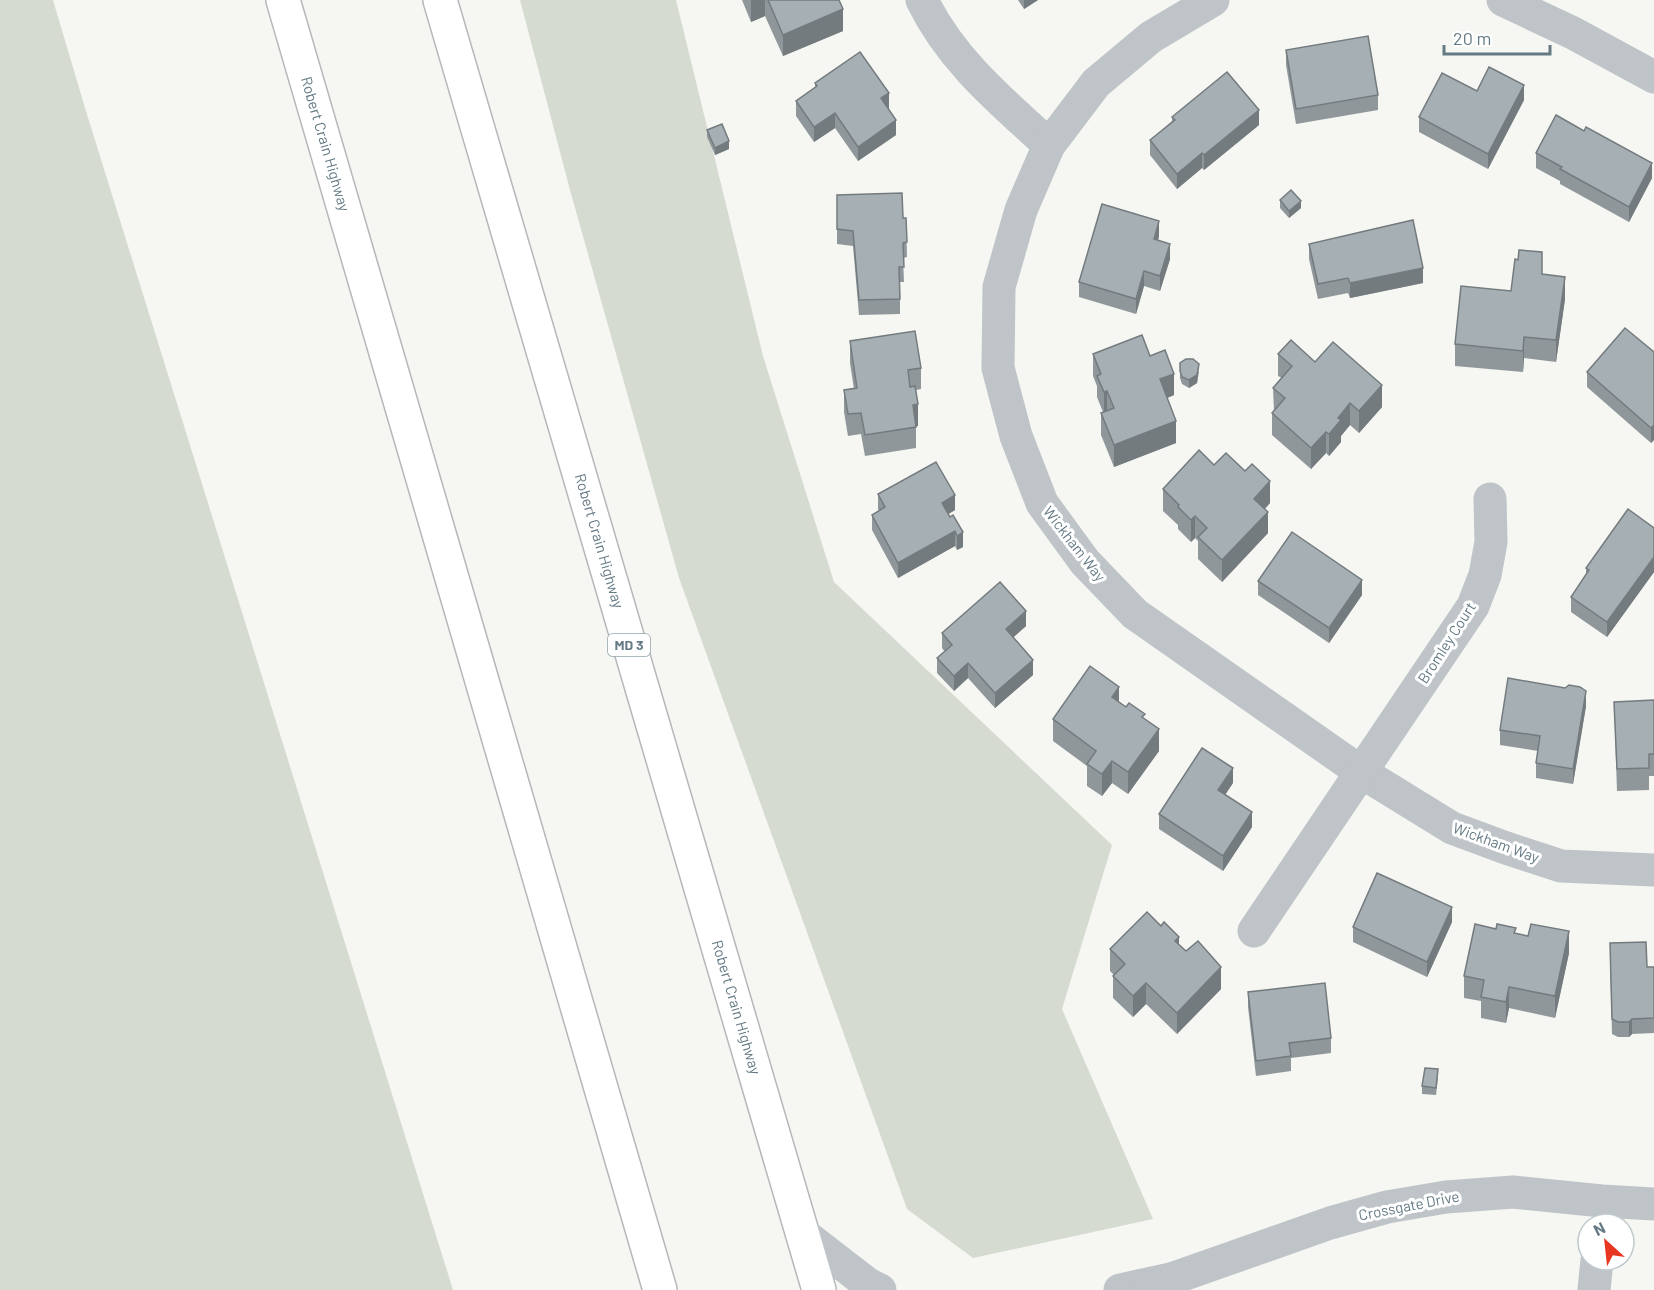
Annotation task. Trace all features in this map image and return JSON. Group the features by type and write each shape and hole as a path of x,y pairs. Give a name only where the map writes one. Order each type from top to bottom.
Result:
{"highway":[{"name":"Robert Crain Highway","path":"283,0 660,1290"},
{"name":"Robert Crain Highway","path":"440,0 819,1290"}],"street":[{"path":"922,0 950,48 984,86 1049,145"},
{"name":"Wickham Way","path":"1213,0 1151,37 1096,83 1049,145 1021,210 999,288 998,368 1016,436 1042,503 1085,562 1135,614 1361,772 1452,828 1506,849 1561,866 1654,870"},
{"path":"1503,0 1573,33 1654,77"},
{"name":"Bromley Court","path":"1254,931 1473,606 1485,575 1491,542 1490,499"},
{"name":"Crossgate Drive","path":"1120,1290 1162,1284 1330,1223 1387,1208 1446,1197 1513,1192 1597,1212"},
{"name":"Crossgate Drive","path":"1607,1212 1654,1204"},
{"path":"802,1233 868,1284 880,1290"},
{"path":"1594,1290 1596,1272"}],"shaded area":[{"path":"0,0 53,0 453,1290 0,1290"},
{"path":"520,0 676,0 763,356 834,582 1112,845 1062,1009 1153,1219 973,1258 907,1209 679,578 570,190"}],"building":[{"path":"768,0 839,0 843,9 783,35"},
{"path":"1368,36 1378,95 1296,109 1286,50"},
{"path":"860,52 889,93 881,98 896,120 858,147 835,113 814,127 796,101 817,86 815,83"},
{"path":"1489,67 1524,85 1488,154 1419,117 1442,73 1477,91"},
{"path":"1227,72 1259,110 1177,174 1150,140 1175,120 1172,117"},
{"path":"1556,115 1584,131 1586,127 1652,163 1629,207 1536,153"},
{"path":"722,124 729,141 715,148 707,130"},
{"path":"1291,190 1301,201 1289,211 1280,200"},
{"path":"902,193 907,242 903,243 904,267 899,267 900,299 859,300 853,231 837,229 837,195"},
{"path":"1102,204 1159,221 1154,239 1170,244 1160,276 1144,271 1136,299 1079,282"},
{"path":"1413,220 1423,268 1350,283 1348,278 1318,284 1309,244"},
{"path":"1519,250 1542,252 1542,274 1565,277 1556,340 1524,337 1523,351 1455,344 1461,286 1511,291 1515,259 1518,260"},
{"path":"1625,328 1654,352 1654,425 1651,428 1587,372"},
{"path":"915,331 921,368 908,370 910,387 915,386 918,404 913,405 916,427 865,435 861,413 848,414 844,390 857,388 850,341"},
{"path":"1142,335 1150,356 1165,350 1174,374 1160,379 1176,421 1114,445 1101,413 1114,408 1097,376 1101,374 1093,354"},
{"path":"1291,340 1315,362 1333,342 1382,385 1359,411 1350,403 1338,418 1341,420 1330,433 1326,432 1311,448 1272,413 1285,398 1273,388 1292,366 1278,354"},
{"path":"1186,359 1193,359 1199,364 1197,375 1189,380 1182,377 1180,371 1180,363"},
{"path":"1199,450 1214,465 1226,453 1245,471 1252,464 1270,481 1254,499 1268,512 1222,560 1198,537 1207,528 1195,516 1191,520 1163,489"},
{"path":"936,462 955,495 942,503 950,517 953,515 963,532 957,536 955,531 898,563 872,515 885,507 878,494"},
{"path":"1628,509 1654,528 1654,557 1607,622 1571,597 1589,570 1586,568"},
{"path":"1292,532 1362,580 1329,628 1258,581"},
{"path":"1000,582 1026,611 1006,629 1033,660 995,693 968,663 954,676 937,658 952,645 942,633"},
{"path":"1090,666 1119,687 1112,697 1126,707 1129,703 1145,714 1142,717 1159,729 1128,772 1112,761 1102,774 1087,764 1096,751 1053,719"},
{"path":"1508,678 1565,688 1569,685 1586,691 1573,769 1536,763 1540,736 1500,730"},
{"path":"1654,700 1654,754 1649,754 1649,768 1617,769 1614,702"},
{"path":"1202,748 1233,768 1218,790 1252,812 1223,856 1159,814"},
{"path":"1377,873 1452,907 1427,962 1353,927"},
{"path":"1147,912 1161,926 1164,922 1179,937 1175,941 1186,951 1198,941 1221,967 1177,1013 1146,983 1133,996 1113,976 1125,964 1110,949"},
{"path":"1475,924 1496,929 1497,924 1516,928 1514,933 1528,936 1531,924 1569,931 1555,996 1509,987 1506,1002 1481,997 1484,980 1464,976"},
{"path":"1646,942 1647,967 1654,967 1654,1018 1618,1022 1612,1019 1610,943"},
{"path":"1325,983 1331,1038 1289,1043 1291,1056 1256,1061 1248,992"},
{"path":"1425,1068 1438,1069 1436,1088 1422,1086"}]}
